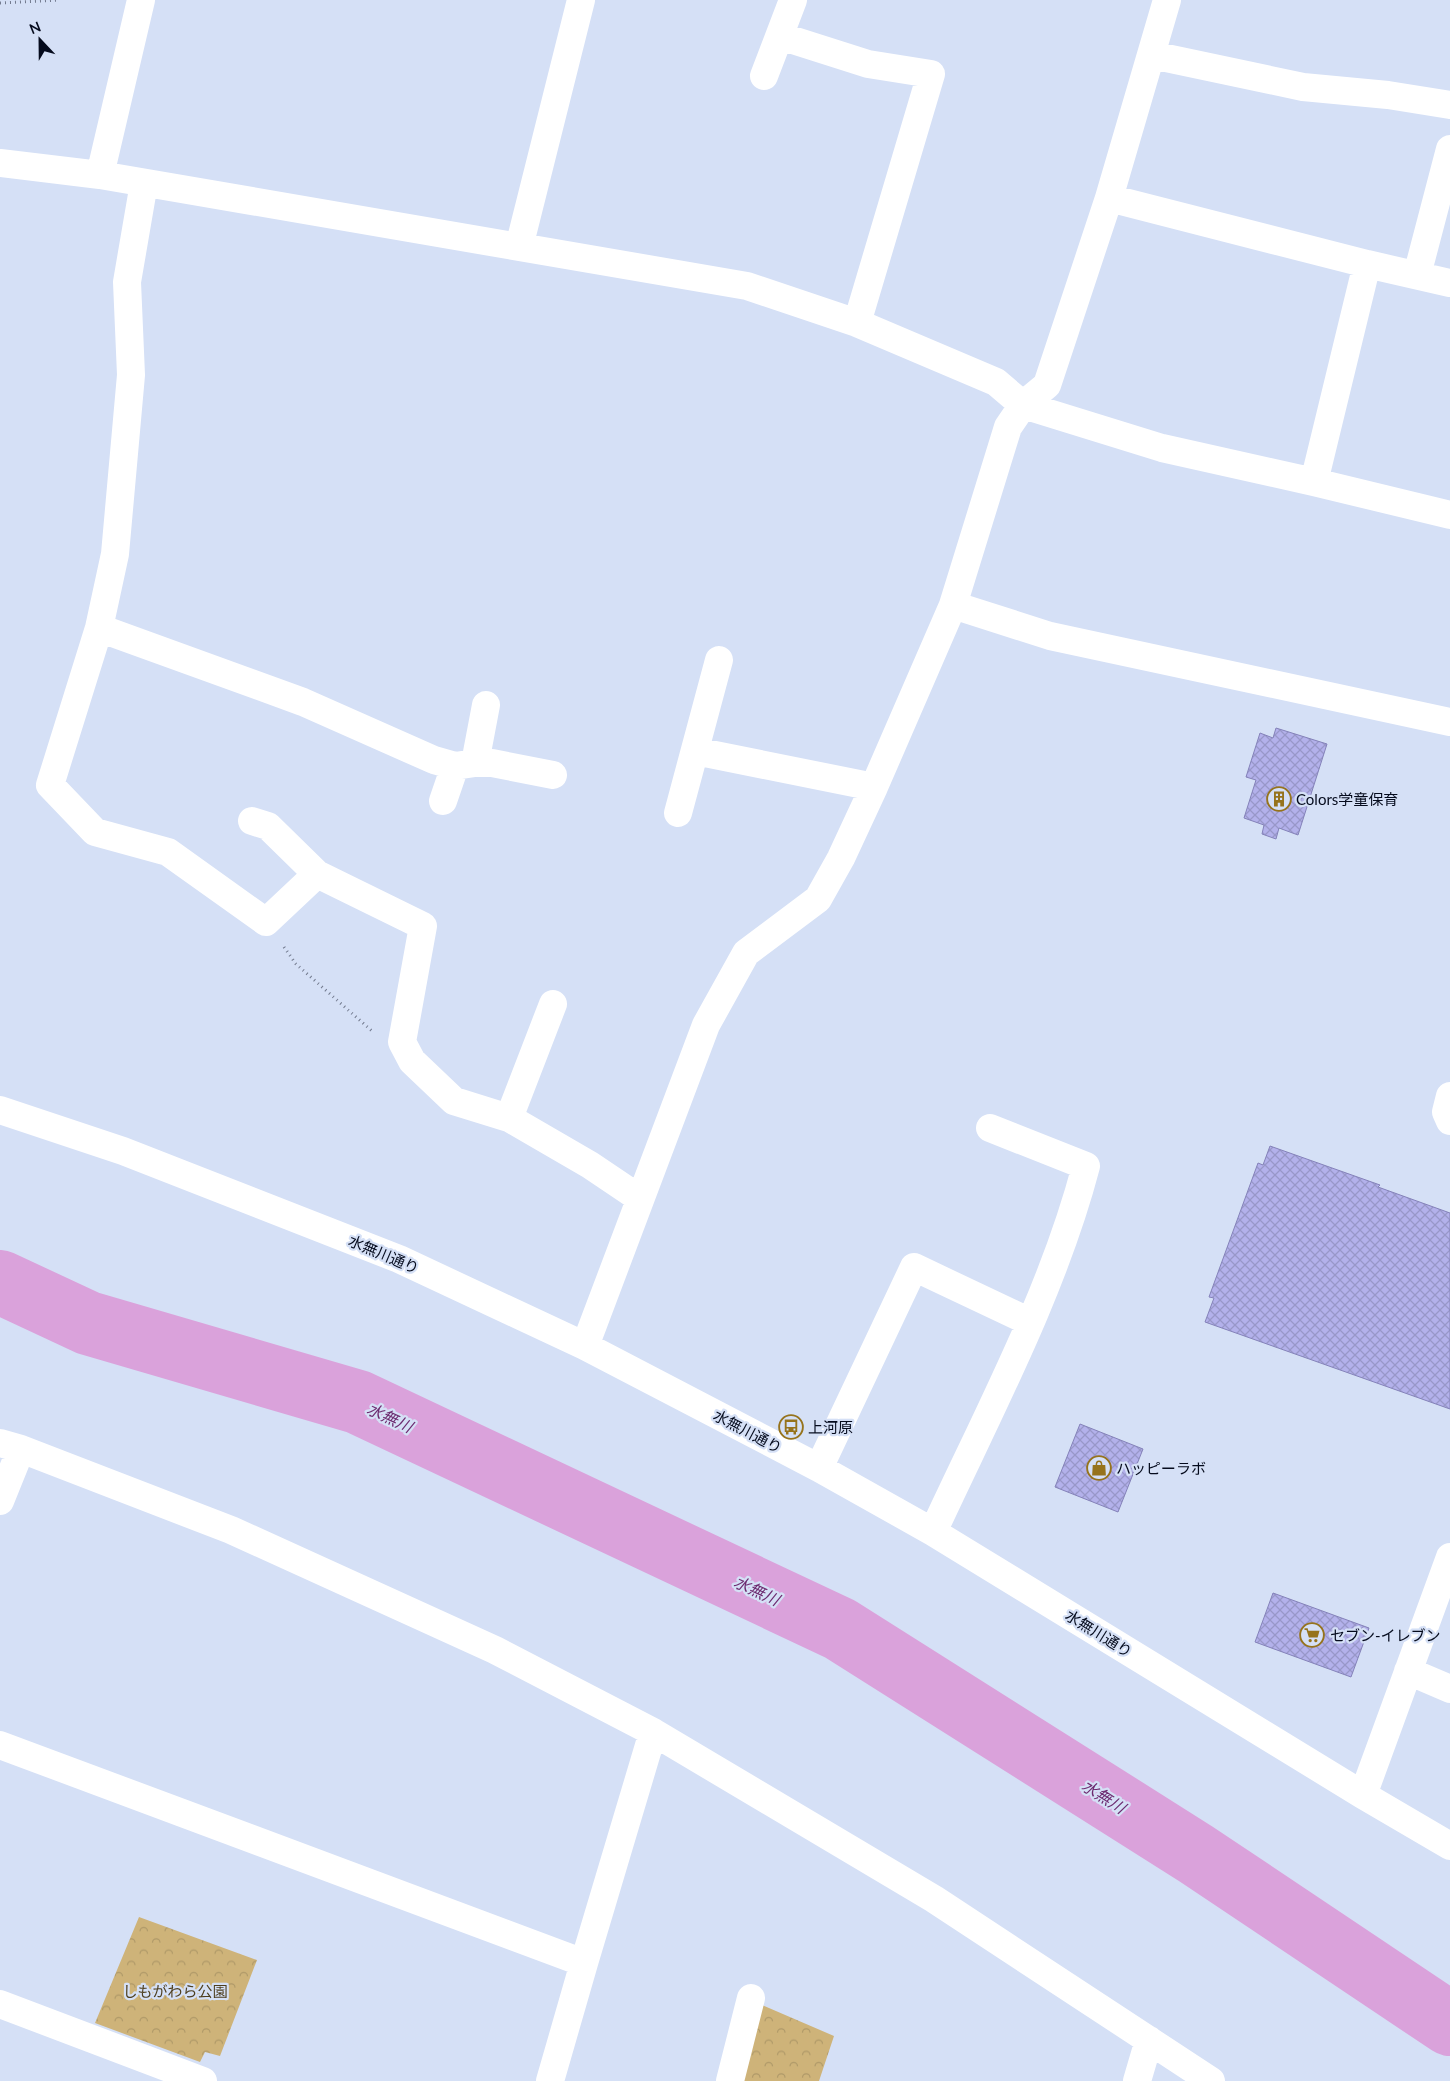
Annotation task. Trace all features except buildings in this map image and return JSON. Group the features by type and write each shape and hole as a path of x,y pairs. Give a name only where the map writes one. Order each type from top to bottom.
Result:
{"street":[{"path":"100,175 141,0"},
{"path":"519,247 581,0"},
{"path":"764,76 793,0"},
{"path":"585,1346 639,1198 706,1025 746,953 818,899 841,858 874,787 953,605 1008,427 1023,405 1047,385 1109,198 1167,0"},
{"path":"780,36 868,64 931,74 857,323"},
{"path":"1152,55 1304,87 1388,95 1450,105"},
{"path":"1417,275 1450,149"},
{"path":"0,163 100,175 747,286 857,323 996,382 1023,405 1162,448 1450,515"},
{"path":"144,183 127,282 131,375 115,554 99,628 50,786 95,832 168,852 266,922 318,874"},
{"path":"1109,198 1367,264 1450,283"},
{"path":"1314,482 1367,264"},
{"path":"953,605 1050,636 1450,722"},
{"path":"99,628 303,702 434,760 465,765 492,763 553,775"},
{"path":"678,813 719,660"},
{"path":"443,800 465,765 486,705"},
{"path":"695,751 874,787"},
{"path":"252,821 268,826 318,874 423,926 402,1042 412,1061 454,1101 509,1118 590,1165 639,1198"},
{"path":"509,1118 553,1004"},
{"path":"1450,1096 1446,1112 1450,1121"},
{"name":"水無川通り","path":"0,1110 122,1151 399,1260 585,1346 819,1468 933,1532 1363,1795 1450,1846"},
{"path":"933,1532 1030,1322 1074,1211 1086,1166 990,1128"},
{"path":"819,1468 914,1267 1030,1322"},
{"path":"0,1501 10,1446 232,1530 496,1650 654,1732 934,1899 1211,2081"},
{"path":"1363,1795 1450,1557"},
{"path":"1408,1671 1450,1689"},
{"path":"550,2081 654,1732"},
{"path":"0,1744 584,1963"},
{"path":"730,2081 751,1998"},
{"path":"0,2004 203,2081"},
{"path":"1137,2081 1149,2040"}],"path":[{"path":"0,4 59,0"},
{"path":"266,922 296,964 387,1044 402,1042"}],"green space":[{"name":"しもがわら公園","path":"139,1917 257,1960 220,2056 205,2052 200,2062 95,2023"},
{"path":"762,2005 834,2036 819,2081 739,2081"}],"waterway":[{"name":"水無川","path":"0,1282 88,1323 358,1402 840,1629 1196,1854 1450,2024"}],"place":[{"name":"Colors学童保育","path":"1279,799"},
{"name":"上河原","path":"791,1427"},
{"name":"ハッピーラボ","path":"1099,1468"},
{"name":"セブン-イレブン","path":"1312,1635"}]}
